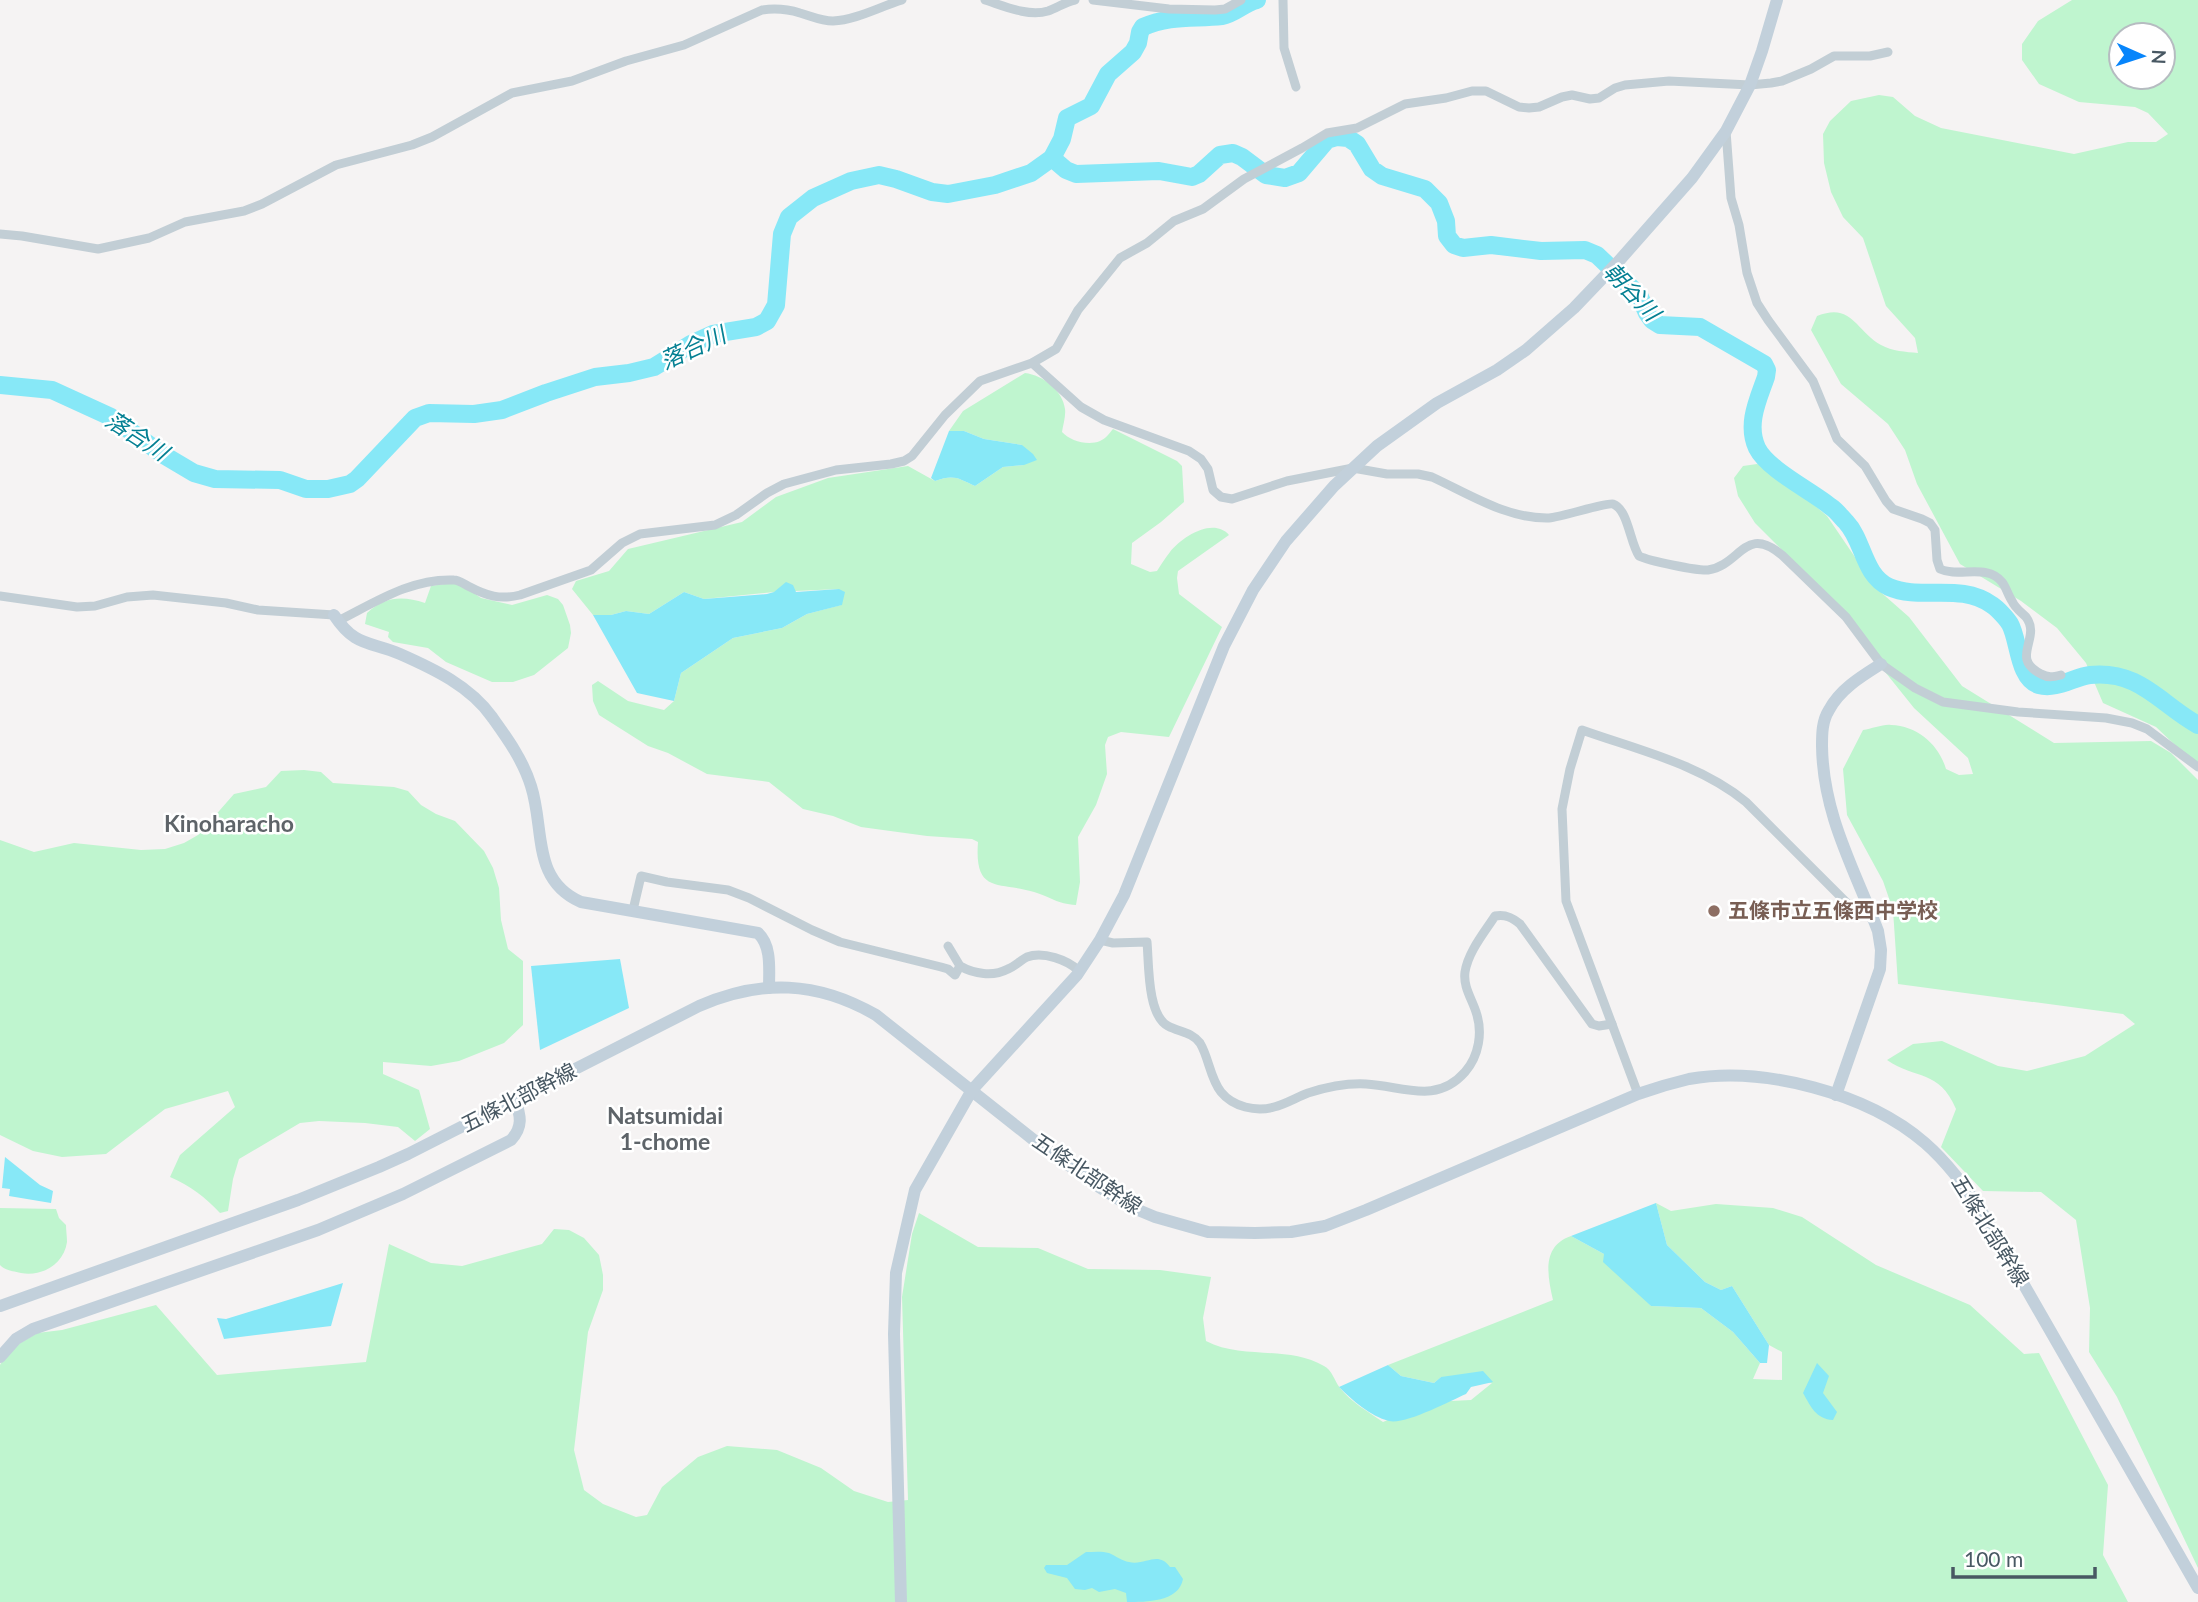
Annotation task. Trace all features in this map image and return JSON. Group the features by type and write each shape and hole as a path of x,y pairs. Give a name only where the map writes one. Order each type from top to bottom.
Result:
{"street":[{"path":"0,234 98,249 135,241 162,233 185,222 244,211 336,165 412,145 512,93 572,80 684,45 762,10 789,10 832,21 902,0"},
{"path":"985,0 1011,9 1037,13 1075,0"},
{"path":"1093,0 1169,9 1215,10 1225,9 1241,0"},
{"path":"1283,0 1284,48 1296,87"},
{"path":"901,1602 894,1334 896,1273 915,1190 972,1090 1051,1005 1100,940 1124,895 1224,646 1268,566 1286,541 1353,468 1406,424 1526,349 1574,307 1618,262 1692,178 1727,131 1750,85 1777,0"},
{"path":"0,596 77,607 95,606 127,597 153,596 336,618 387,594 425,584 456,580 489,596 509,598 520,595 591,570 630,537 715,525 785,484 836,470 904,461 919,449 944,415 980,381 1032,363 1055,349 1078,310 1120,258 1147,243 1174,221 1203,209 1259,171 1327,133 1357,128 1405,103 1446,98 1472,91 1486,91 1519,107 1529,108 1572,95 1599,98 1625,85 1676,81 1750,85 1782,81 1834,56 1870,56 1888,52"},
{"path":"1727,131 1731,198 1751,287 1768,320 1813,381 1832,431 1865,466 1893,509 1930,523 1937,539 1940,569 1947,572 1982,572 2001,581 2029,624 2031,635 2026,661 2031,669 2047,677 2061,675"},
{"path":"1032,363 1081,407 1104,420 1201,459 1208,469 1213,490 1221,497 1231,499 1287,481 1353,468 1387,474 1432,477 1509,512 1533,518 1552,518 1612,504 1621,510 1625,517 1639,556 1698,570 1711,570 1755,542 1764,543 1783,556 1846,617 1881,664 1915,688 1943,702 2132,723 2147,729 2198,768"},
{"path":"336,618 343,629 360,642 399,654 445,677 483,705 526,772 536,801 544,860 555,884 581,902 758,933 764,938 768,952 769,988"},
{"path":"1836,1096 1880,969 1880,940 1829,806 1822,772 1822,734 1829,708 1853,682 1881,664"},
{"path":"1638,1094 1566,901 1562,809 1582,730 1694,771 1728,788 1746,802 1853,909 1865,915 1872,915"},
{"path":"633,910 640,876 728,890 840,942 957,971 996,973 1034,956 1065,960 1079,971"},
{"path":"1100,940 1113,943 1147,942 1153,1005 1157,1017 1171,1028 1196,1038 1222,1092 1234,1103 1247,1108 1275,1107 1308,1093 1346,1085 1367,1084 1435,1091 1452,1084 1475,1057 1479,1041 1480,1026 1465,983 1465,971 1494,916 1502,914 1520,924 1592,1024 1612,1024"},
{"path":"948,946 957,971"},
{"name":"五條北部幹線","path":"0,1306 321,1191 408,1154 699,1006 736,993 769,988 818,991 848,1000 876,1015 1035,1141 1099,1188 1131,1207 1155,1217 1208,1231 1239,1234 1291,1232 1325,1226 1667,1084 1713,1077 1761,1079 1813,1088 1881,1114 1923,1142 1943,1160 1969,1192 1992,1229 2198,1588"},
{"path":"0,1357 16,1339 33,1329 318,1230 403,1194 511,1140 518,1132 521,1122 515,1100"}],"green space":[{"path":"2072,0 2198,0 2198,767 2156,727 2103,703 2086,663 2057,628 2021,601 1960,564 1917,484 1905,450 1888,424 1841,384 1811,330 1817,316 1838,313 1846,315 1881,345 1894,350 1918,353 1915,338 1886,306 1863,238 1843,217 1831,192 1824,163 1823,134 1830,121 1851,101 1879,95 1893,97 1915,116 1941,128 2074,154 2128,142 2156,142 2168,134 2148,113 2135,107 2079,102 2039,84 2022,60 2022,44 2038,21"},
{"path":"1025,373 1039,377 1056,390 1065,412 1062,432 1070,438 1085,443 1095,442 1104,439 1113,429 1182,466 1184,502 1132,543 1131,564 1150,572 1157,571 1175,546 1198,531 1215,528 1229,535 1178,571 1179,594 1222,627 1169,737 1121,732 1108,737 1105,745 1107,774 1096,805 1078,837 1080,882 1076,905 991,883 980,871 978,842 972,839 861,827 833,816 803,809 769,782 707,774 668,753 648,746 599,715 593,701 592,685 598,681 628,701 664,710 674,701 681,673 733,638 782,628 807,614 841,605 839,589 704,599 684,592 649,614 626,611 611,615 593,615 572,589 576,581 609,571 628,549 742,522 776,497 828,478 908,466 935,481 956,478 975,486 1003,467 1024,465 1022,445 984,439 964,431 949,431 963,411"},
{"path":"1757,464 1771,468 1827,516 1876,588 1909,617 1962,686 2054,743 2151,741 2171,753 2198,780 2198,1568 2117,1397 2089,1352 2090,1308 2076,1220 2041,1192 1983,1191 1941,1147 1956,1109 1949,1096 1934,1081 1887,1060 1913,1044 1942,1041 1998,1066 2027,1071 2085,1056 2135,1024 2123,1014 1898,984 1893,910 1883,881 1847,815 1843,769 1863,730 1891,725 1910,729 1926,738 1938,752 1946,769 1959,775 1973,774 1968,758 1914,708 1809,577 1755,523 1738,496 1734,478 1743,466"},
{"path":"458,582 481,598 512,605 547,595 558,599 570,625 568,648 534,675 513,682 492,682 446,662 428,648 393,642 388,637 389,632 365,624 367,613 381,603 409,599 425,603 431,586"},
{"path":"281,771 321,772 333,783 394,787 408,791 421,805 455,821 484,851 499,888 501,920 508,949 523,961 523,1025 504,1043 459,1061 431,1066 383,1062 383,1074 419,1090 430,1129 415,1141 398,1127 319,1121 300,1123 239,1159 228,1211 220,1213 197,1192 170,1177 180,1155 235,1107 228,1091 165,1109 106,1154 62,1157 33,1151 0,1135 0,840 34,852 74,843 141,850 165,849 198,835 234,794 266,787"},
{"path":"1656,1203 1671,1211 1716,1204 1773,1208 1802,1217 1876,1265 1970,1305 2024,1354 2039,1353 2108,1485 2103,1555 2128,1602 0,1602 0,1365 7,1351 37,1333 62,1330 156,1305 217,1375 366,1362 389,1244 431,1263 462,1266 542,1244 554,1229 569,1230 584,1238 599,1255 603,1290 588,1332 574,1450 584,1490 603,1504 636,1517 647,1515 662,1487 698,1457 727,1446 777,1450 821,1468 854,1491 888,1502 908,1500 902,1297 912,1234 919,1213 978,1247 1038,1248 1088,1269 1160,1270 1211,1277 1203,1318 1206,1341 1235,1350 1295,1356 1324,1366 1349,1398 1383,1422 1430,1402 1471,1400 1492,1383 1441,1377 1434,1383 1401,1376 1388,1365 1553,1300 1548,1271 1551,1254 1555,1247 1571,1236 1604,1254 1651,1306 1701,1308 1733,1332 1760,1363 1753,1379 1782,1380 1782,1352 1769,1345 1732,1286 1721,1290 1705,1282 1667,1245"},
{"path":"0,1208 56,1209 59,1218 66,1225 67,1242 57,1263 44,1271 29,1274 10,1271 0,1265"}],"water":[{"path":"949,431 964,431 984,439 1022,445 1037,460 1024,465 1003,467 975,486 956,478 935,481 931,478"},
{"path":"786,582 793,585 796,592 839,589 845,592 842,605 807,614 782,628 733,638 681,673 674,701 637,693 593,615 611,615 626,611 649,614 684,592 704,599 767,594"},
{"path":"620,959 629,1008 540,1050 531,966"},
{"path":"5,1157 40,1185 53,1191 51,1203 9,1196 10,1189 2,1188"},
{"path":"1656,1203 1667,1245 1705,1282 1721,1290 1732,1286 1769,1345 1767,1363 1760,1363 1733,1332 1701,1308 1651,1306 1603,1262 1604,1254 1571,1236"},
{"path":"343,1283 331,1326 224,1339 217,1318 226,1319"},
{"path":"1817,1363 1829,1376 1823,1393 1837,1412 1833,1420 1818,1415 1803,1393"},
{"path":"1388,1365 1401,1376 1434,1383 1441,1377 1483,1371 1493,1382 1471,1387 1466,1394 1416,1416 1389,1421 1368,1411 1339,1387"},
{"path":"1086,1552 1106,1552 1135,1563 1161,1560 1170,1567 1175,1567 1183,1579 1180,1587 1169,1596 1152,1601 1127,1602 1126,1593 1115,1589 1099,1592 1092,1588 1075,1589 1067,1578 1047,1573 1044,1568 1046,1565 1067,1565"}],"waterway":[{"name":"落合川","path":"0,385 52,390 111,417 162,454 194,473 215,479 280,480 306,489 328,489 350,484 415,418 429,413 474,414 502,410 595,377 654,367 713,334 756,327 767,321 776,305 782,234 789,217 813,198 851,181 879,175 932,192 948,194 995,185 1031,173 1052,158 1062,139 1067,118 1091,106 1108,74 1133,52 1143,27 1172,19 1222,16 1257,0"},
{"name":"朝谷川","path":"1052,158 1066,170 1076,174 1159,171 1192,177 1220,155 1233,153 1266,175 1285,178 1299,173 1327,140 1348,138 1357,144 1372,169 1382,176 1425,189 1439,203 1446,221 1447,236 1454,245 1463,248 1491,245 1541,251 1585,250 1597,255 1639,295 1652,320 1660,325 1700,327 1764,364 1766,377 1753,421 1757,448 1780,472 1839,514 1857,538 1869,566 1880,582 1901,591 1967,594 1992,605 2010,624 2023,667 2032,681 2039,685 2058,685 2090,675 2123,678 2148,690 2198,725"}],"place":[{"name":"五條市立五條西中学校","path":"1714,911"}],"district":[{"name":"Kinoharacho","path":"229,824"},
{"name":"Natsumidai 1-chome","path":"665,1129"}]}
